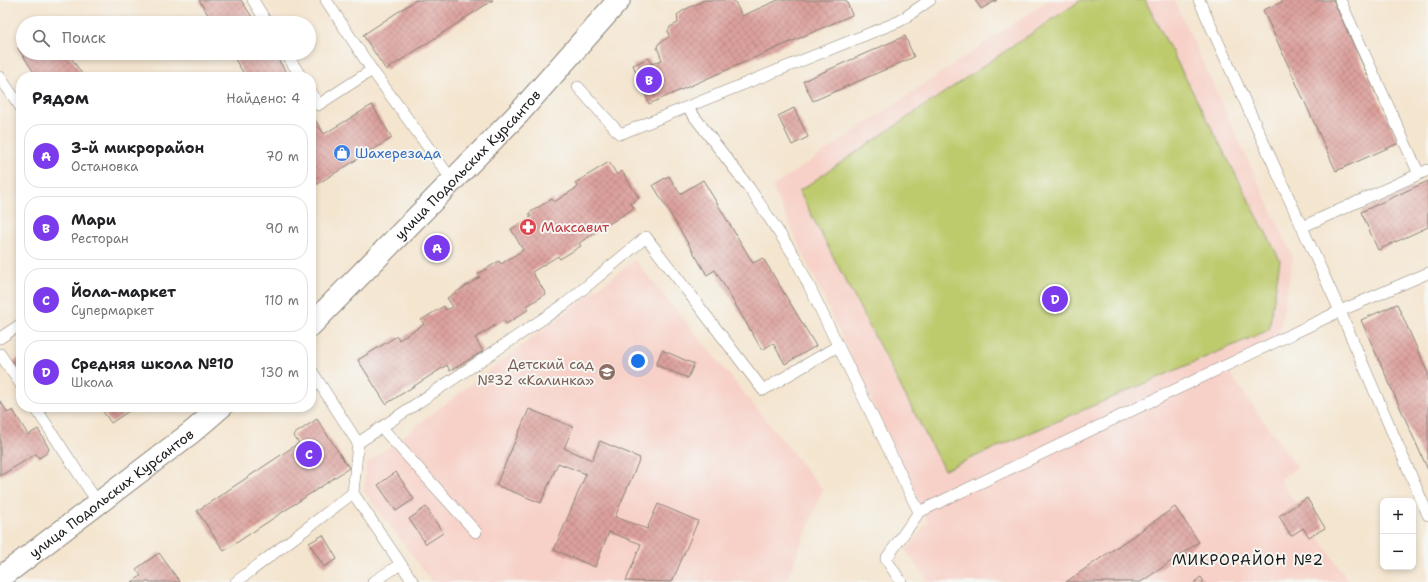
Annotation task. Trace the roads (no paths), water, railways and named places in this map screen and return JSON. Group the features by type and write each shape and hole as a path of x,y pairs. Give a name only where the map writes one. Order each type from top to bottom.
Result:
{"street":[{"name":"улица Подольских Курсантов","path":"316,321 518,113 617,1"},
{"name":"улица Подольских Курсантов","path":"0,578 192,432 215,412"}],"lane":[{"path":"253,0 263,16"},
{"path":"326,0 372,70 452,180"},
{"path":"578,87 620,134 900,21 930,0"},
{"path":"1199,0 1340,311 1428,515"},
{"path":"1302,227 1423,172 1340,0"},
{"path":"290,60 298,72"},
{"path":"316,102 318,105 372,70"},
{"path":"0,77 16,101"},
{"path":"687,107 750,189 794,258 919,512"},
{"path":"358,443 565,304 646,237 763,390 838,346"},
{"path":"901,582 886,559 919,512 1340,311 1428,273"},
{"path":"0,338 16,327"},
{"path":"0,354 16,378"},
{"path":"316,378 358,443 353,493 413,582"},
{"path":"38,412 98,503"},
{"path":"382,428 476,532"},
{"path":"236,582 353,493"},
{"path":"374,582 401,564"}],"place":[{"name":"Мари","path":"649,80"},
{"name":"Шахерезада","path":"342,153"},
{"name":"Максавит","path":"528,227"},
{"name":"3-й микрорайон","path":"437,248"},
{"name":"Средняя школа №10","path":"1055,299"},
{"name":"Детский сад №32 «Калинка»","path":"607,372"},
{"name":"Йола-маркет","path":"309,454"}],"district":[{"name":"МИКРОРАЙОН №2","path":"1248,560"}]}
